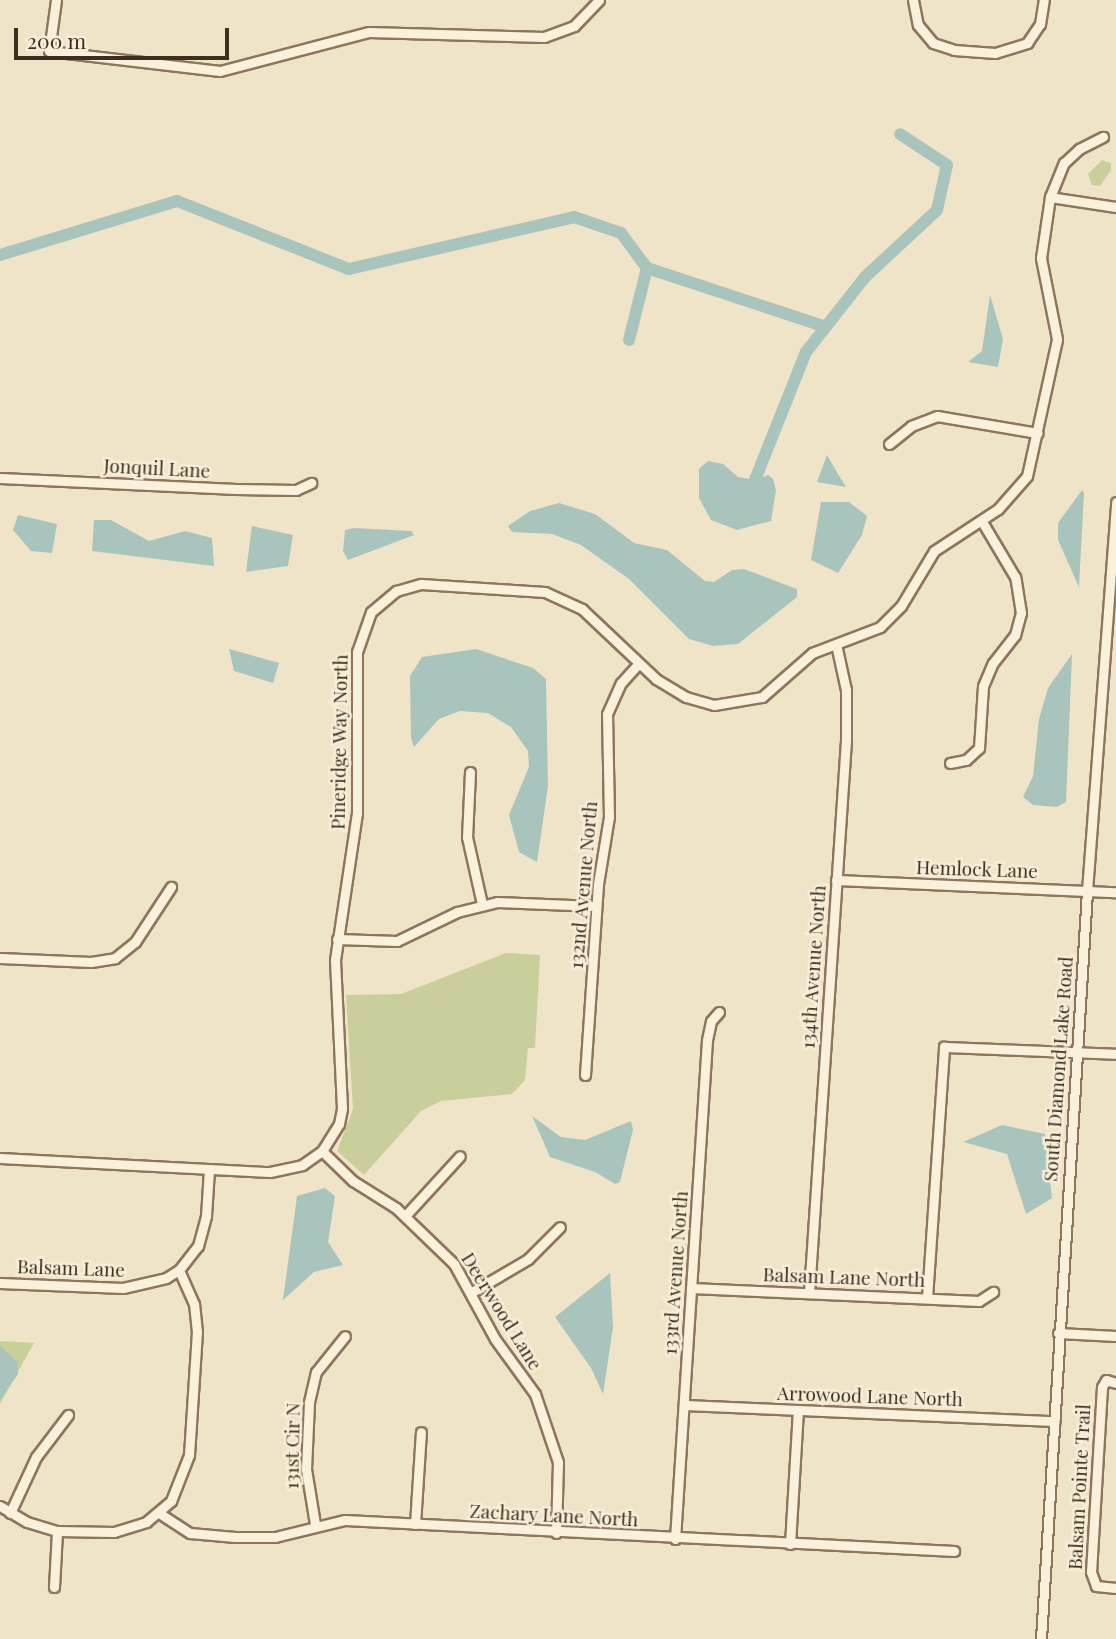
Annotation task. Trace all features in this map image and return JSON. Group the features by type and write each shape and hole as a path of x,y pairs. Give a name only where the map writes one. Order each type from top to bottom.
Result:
{"street":[{"path":"56,0 49,51 220,71 369,32 544,37 573,26 597,3"},
{"path":"913,0 918,25 933,43 954,50 995,53 1027,43 1040,24 1044,0"},
{"name":"Pineridge Way North","path":"322,1152 339,1124 342,1108 334,981 337,939 357,813 357,652 364,623 385,598 421,584 545,592 582,609 637,665 686,697 730,705 762,697 801,660 880,627 901,606 913,579 934,551 1016,493 1027,476 1057,339 1041,258 1049,197 1064,163 1079,149 1103,137"},
{"path":"1049,197 1116,207"},
{"path":"889,444 916,423 937,416 1038,433"},
{"name":"Jonquil Lane","path":"0,478 279,490 296,490 311,483"},
{"name":"South Diamond Lake Road","path":"1041,1639 1076,1052 1116,502"},
{"path":"950,763 966,760 979,748 983,686 993,663 1015,635 1021,613 1015,577 981,520"},
{"name":"134th Avenue North","path":"809,1293 847,712 836,644"},
{"name":"132nd Avenue North","path":"585,1075 596,906 609,817 607,715 621,683 637,665"},
{"path":"470,772 467,837 482,904"},
{"name":"Hemlock Lane","path":"836,880 1116,892"},
{"path":"0,958 91,962 115,958 135,942 171,887"},
{"path":"337,939 397,940 482,904 516,901 596,906"},
{"name":"133rd Avenue North","path":"675,1539 707,1040 711,1021 719,1012"},
{"path":"927,1298 944,1047 1116,1054"},
{"path":"0,1158 281,1171 302,1165 322,1152"},
{"name":"Deerwood Lane","path":"322,1152 353,1181 405,1216 454,1264 472,1292 495,1339 547,1418 558,1462 556,1533"},
{"path":"405,1216 460,1156"},
{"path":"0,1506 10,1513 57,1531 114,1532 159,1513 179,1486 189,1455 197,1318 179,1270 204,1232 209,1169"},
{"path":"472,1292 528,1259 560,1227"},
{"name":"Balsam Lane","path":"0,1283 137,1288 179,1270"},
{"name":"Balsam Lane North","path":"691,1288 979,1301 993,1292"},
{"path":"1058,1333 1116,1336"},
{"name":"131st Cir N","path":"314,1524 306,1469 310,1394 320,1366 345,1336"},
{"name":"Balsam Pointe Trail","path":"1116,1383 1106,1380 1102,1387 1091,1572 1096,1586 1116,1588"},
{"name":"Arrowood Lane North","path":"684,1405 1055,1421"},
{"path":"790,1544 798,1410"},
{"path":"10,1513 36,1457 68,1415"},
{"path":"415,1524 421,1432"},
{"name":"Zachary Lane North","path":"159,1513 180,1529 204,1535 275,1537 314,1524 345,1520 556,1533 954,1551"},
{"path":"54,1587 57,1531"}],"green space":[{"path":"1102,160 1111,163 1111,170 1100,186 1092,185 1088,174"},
{"path":"506,953 540,955 535,1048 528,1048 525,1080 512,1094 441,1101 421,1111 364,1175 337,1151 353,1109 346,995 401,994"},
{"path":"0,1341 34,1343 0,1404"}],"water":[{"path":"990,295 1003,339 998,367 968,362 982,351"},
{"path":"827,455 838,474 846,487 817,482"},
{"path":"708,461 723,464 738,477 755,480 768,475 773,479 776,490 771,521 737,530 711,520 699,498 699,469"},
{"path":"1082,490 1079,587 1058,540 1058,523"},
{"path":"821,502 849,502 867,516 862,535 838,573 811,560"},
{"path":"559,503 595,514 634,543 667,550 705,581 714,582 732,570 744,569 797,589 797,597 738,644 713,646 689,639 629,579 581,545 552,534 512,532 508,526 530,511"},
{"path":"18,515 57,524 52,553 31,551 13,530"},
{"path":"94,520 111,520 149,541 185,531 212,538 214,566 92,551"},
{"path":"252,526 293,535 288,566 246,572"},
{"path":"354,528 411,531 414,535 348,560 343,551 345,530"},
{"path":"229,649 279,663 273,683 234,671"},
{"path":"476,649 533,668 546,679 548,786 537,862 519,852 509,815 529,767 528,751 511,727 488,713 460,711 439,719 414,747 411,738 410,676 422,657"},
{"path":"1072,654 1066,802 1057,807 1033,805 1023,797 1033,776 1039,719 1048,688"},
{"path":"532,1116 561,1137 585,1140 631,1121 633,1130 620,1182 615,1184 595,1172 550,1157"},
{"path":"1002,1125 1045,1134 1052,1198 1026,1214 1007,1154 963,1142"},
{"path":"325,1188 335,1196 328,1242 343,1265 314,1272 283,1300 297,1196"},
{"path":"610,1273 613,1327 603,1394 591,1368 555,1317"},
{"path":"0,1346 17,1361 18,1374 0,1400"}],"waterway":[{"path":"749,495 806,352 865,277 937,210 947,165 900,134"},
{"path":"0,255 177,201 349,269 574,217 621,233 647,268 826,327"},
{"path":"629,340 647,268"}]}
